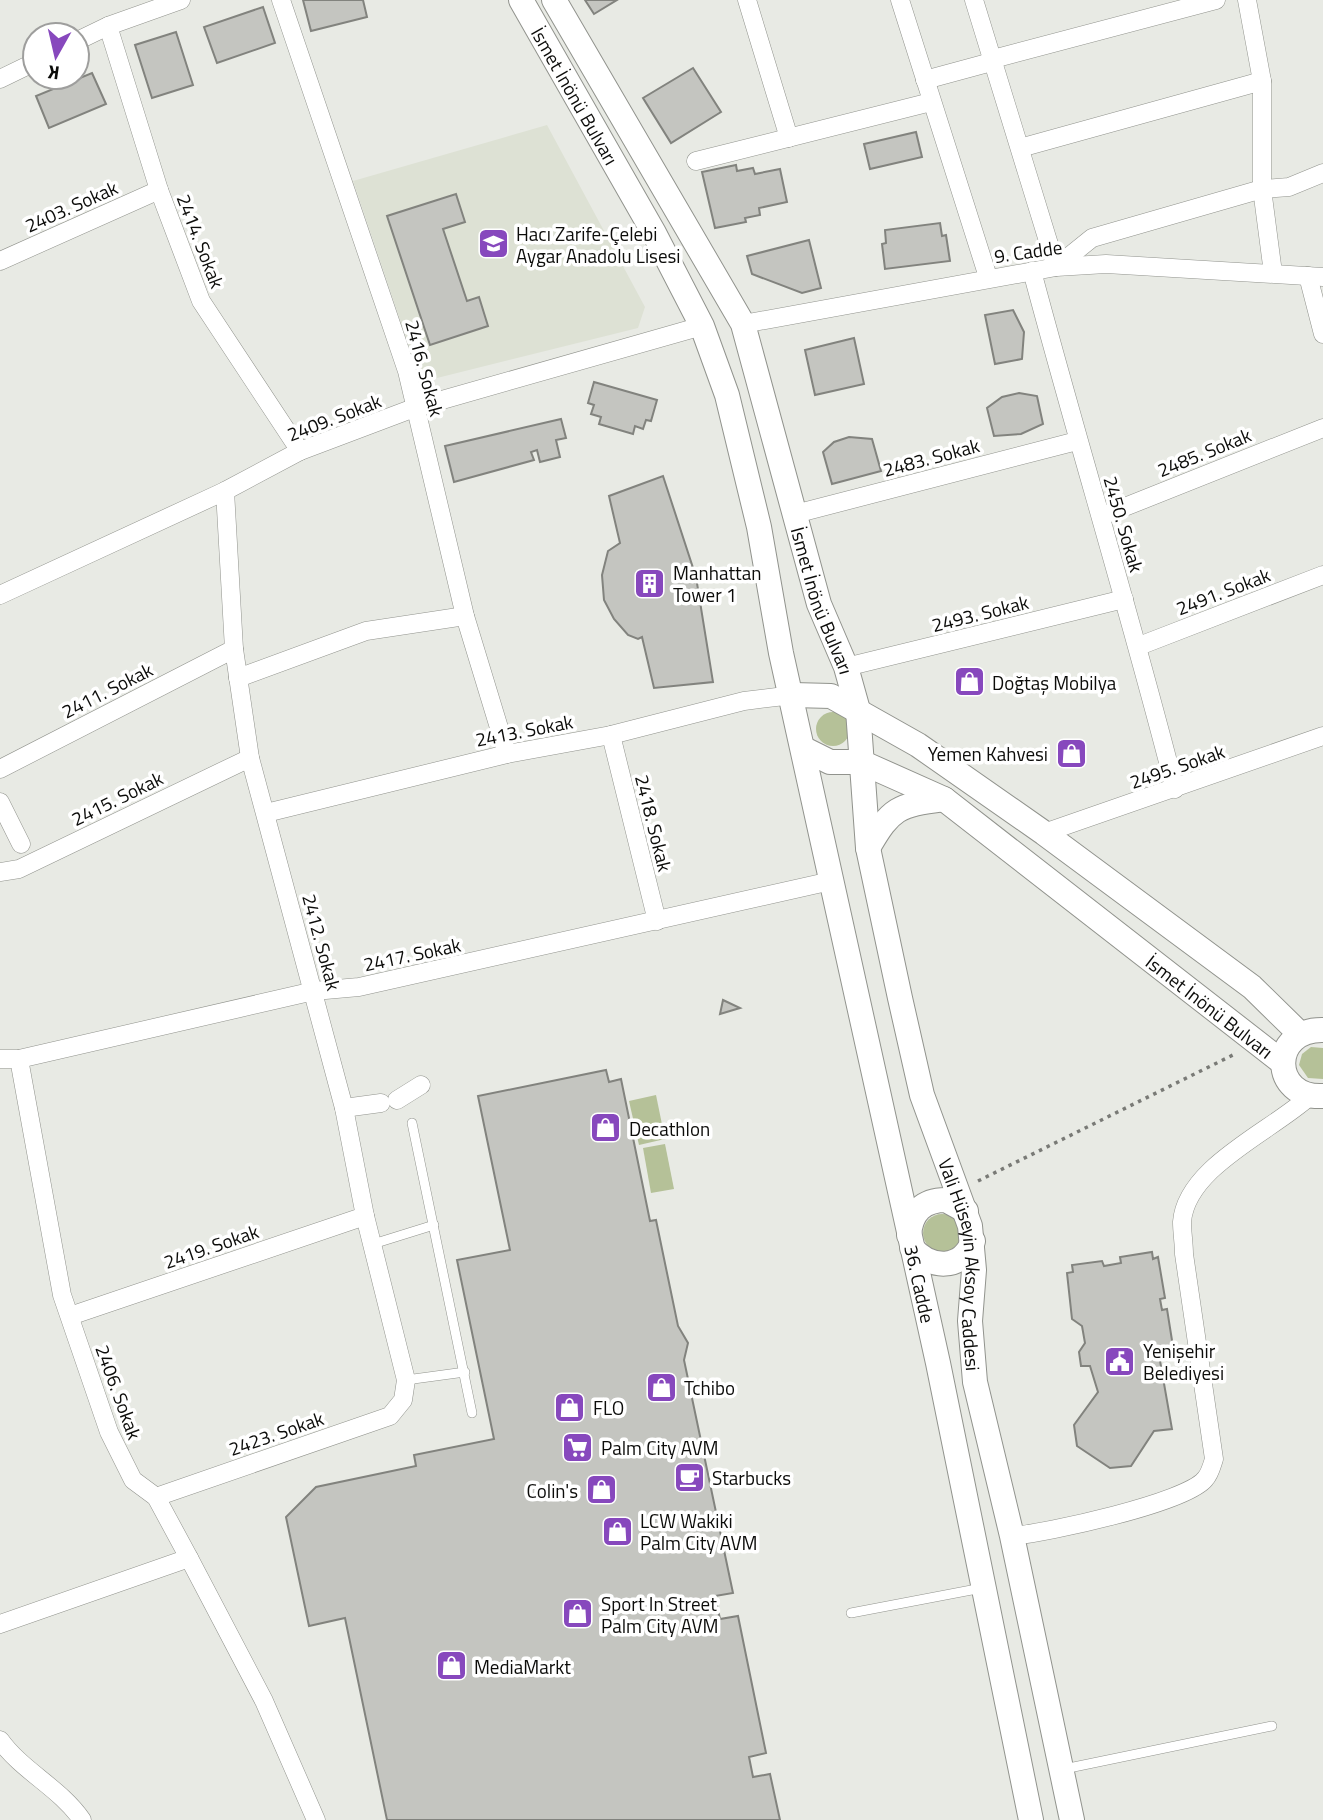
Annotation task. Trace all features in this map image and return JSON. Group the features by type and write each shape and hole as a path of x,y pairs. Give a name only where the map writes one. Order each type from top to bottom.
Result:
{"main road":[{"name":"İsmet İnönü Bulvarı","path":"521,0 654,233 702,326 727,395 760,527 781,653 804,749"},
{"name":"İsmet İnönü Bulvarı","path":"554,0 743,324 819,604 846,667 858,710 918,745 1044,833 1312,1032"},
{"path":"793,695 831,696 858,710"},
{"name":"Vali Hüseyin Aksoy Caddesi","path":"858,710 868,848 922,1095 966,1211 974,1270 970,1321 975,1382 1012,1536 1072,1820"},
{"path":"804,749 830,762 861,761"},
{"name":"36. Cadde","path":"804,749 911,1242 1031,1820"},
{"name":"İsmet İnönü Bulvarı","path":"861,761 944,799 1282,1062"},
{"path":"868,848 886,818 913,803 944,799"},
{"path":"1312,1032 1285,1051 1282,1062 1290,1084 1319,1097"},
{"path":"966,1211 946,1200 926,1203 912,1217 911,1242 927,1261 947,1264 965,1255 972,1241"}],"street":[{"path":"91,34 181,0"},
{"name":"2416. Sokak","path":"281,0 407,371 465,616 507,754"},
{"path":"747,0 789,138"},
{"path":"900,0 988,277"},
{"path":"974,0 1056,267 1092,238 1262,189 1289,187 1323,173"},
{"path":"925,80 984,64 993,59 1216,0"},
{"path":"1247,0 1262,80 1262,189 1273,273"},
{"name":"2414. Sokak","path":"108,26 159,190 201,301 300,451"},
{"path":"0,79 21,69"},
{"path":"1020,148 1262,80"},
{"path":"696,161 931,102"},
{"name":"2403. Sokak","path":"0,261 159,190"},
{"name":"9. Cadde","path":"743,324 988,277 1056,267 1106,264 1315,276"},
{"name":"2450. Sokak","path":"1032,271 1077,441 1102,516 1139,646 1175,789"},
{"path":"1315,276 1323,334"},
{"name":"2409. Sokak","path":"0,595 225,491 300,451 414,408 702,326"},
{"name":"2485. Sokak","path":"1102,516 1323,428"},
{"name":"2483. Sokak","path":"795,514 1077,441"},
{"name":"2412. Sokak","path":"225,491 234,649 250,758 344,1108 365,1216 406,1380 403,1400"},
{"name":"2491. Sokak","path":"1139,646 1323,575"},
{"name":"2493. Sokak","path":"846,667 1124,599"},
{"path":"238,678 366,631 465,616"},
{"name":"2411. Sokak","path":"0,769 234,649"},
{"name":"2413. Sokak","path":"266,813 507,754 611,734 744,701 793,695"},
{"name":"2418. Sokak","path":"611,734 657,921"},
{"name":"2495. Sokak","path":"1044,833 1323,736"},
{"name":"2415. Sokak","path":"0,872 19,869 250,758"},
{"path":"0,802 20,844"},
{"name":"2417. Sokak","path":"0,1059 19,1059 314,991 359,987 831,881"},
{"name":"2406. Sokak","path":"19,1059 62,1295 109,1432 133,1480 156,1497 189,1558 264,1701 316,1820"},
{"path":"344,1108 389,1102 421,1085"},
{"path":"1012,1536 1047,1533 1172,1497 1205,1480 1214,1459 1184,1254 1182,1220 1191,1194 1209,1170 1319,1097"},
{"name":"2419. Sokak","path":"71,1316 365,1216"},
{"name":"2423. Sokak","path":"156,1497 390,1416 403,1400"},
{"path":"0,1624 189,1558"},
{"path":"0,1740 7,1749 52,1786 82,1820"}],"lane":[{"path":"412,1123 472,1413"},
{"path":"373,1244 434,1225"},
{"path":"406,1380 465,1372"},
{"path":"851,1613 982,1588"},
{"path":"1062,1770 1272,1726"}],"path":[{"path":"978,1181 1256,1044"}],"shaded area":[{"name":"Hacı Zarife-Çelebi Aygar Anadolu Lisesi","path":"547,125 645,307 638,328 421,382 353,181"}],"green space":[{"path":"833,712 845,717 850,729 845,741 833,746 821,741 816,729 821,717"},
{"path":"1311,1047 1323,1048 1323,1079 1308,1078 1299,1065 1302,1054"},
{"path":"656,1095 665,1139 639,1145 629,1101"},
{"path":"665,1144 674,1189 651,1193 643,1148"},
{"path":"942,1214 956,1219 961,1233 956,1247 942,1252 928,1247 923,1233 928,1219"}],"building":[{"path":"303,0 363,0 367,17 311,31"},
{"path":"585,0 617,0 594,14"},
{"path":"263,7 275,43 217,63 204,27"},
{"path":"176,32 193,85 152,98 135,45"},
{"path":"693,68 721,112 671,143 643,98"},
{"path":"91,73 106,104 49,128 36,96 48,91 91,91"},
{"path":"916,132 922,157 870,169 864,144"},
{"path":"736,165 737,171 753,168 755,174 780,169 787,202 759,208 760,215 745,218 746,222 715,228 702,172"},
{"path":"456,194 465,222 443,229 467,301 479,297 488,326 430,345 387,216"},
{"path":"940,223 942,236 946,235 950,261 885,269 882,244 886,243 885,230"},
{"path":"809,240 821,288 802,293 752,274 747,256"},
{"path":"1013,310 1024,332 1022,359 995,364 985,315"},
{"path":"854,338 864,384 815,395 805,350"},
{"path":"594,382 657,400 651,421 646,420 643,429 635,426 633,434 599,424 601,417 591,414 594,405 588,403"},
{"path":"1019,393 1037,396 1043,424 1021,434 994,436 987,408 1002,397"},
{"path":"561,419 566,438 556,440 560,457 540,462 537,450 531,452 534,460 454,482 445,446"},
{"path":"849,437 872,439 881,471 832,484 823,452 834,442"},
{"name":"Manhattan Tower 1","path":"663,476 696,577 713,682 654,688 642,637 638,639 628,635 614,619 604,600 602,575 608,551 620,543 609,496"},
{"path":"723,1000 740,1008 720,1014"},
{"name":"Palm City AVM","path":"606,1070 609,1082 621,1079 650,1221 656,1220 678,1326 688,1343 684,1360 733,1593 715,1596 720,1619 738,1616 766,1753 749,1757 753,1777 770,1774 780,1820 387,1820 345,1618 309,1626 286,1517 316,1487 416,1466 414,1455 494,1439 457,1260 510,1250 478,1096"},
{"name":"Yenişehir Belediyesi","path":"1152,1252 1153,1259 1158,1257 1165,1298 1160,1299 1162,1310 1167,1309 1174,1353 1159,1355 1172,1429 1154,1431 1131,1466 1110,1468 1077,1446 1074,1425 1098,1392 1090,1366 1081,1366 1079,1352 1085,1343 1082,1326 1072,1319 1067,1273 1073,1272 1072,1265 1102,1261 1104,1266 1121,1263 1120,1257"}],"place":[{"name":"Hacı Zarife-Çelebi Aygar Anadolu Lisesi","path":"493,244"},
{"name":"Manhattan Tower 1","path":"650,583"},
{"name":"Doğtaş Mobilya","path":"969,682"},
{"name":"Yemen Kahvesi","path":"1071,753"},
{"name":"Decathlon","path":"606,1128"},
{"name":"Yenişehir Belediyesi","path":"1120,1361"},
{"name":"Tchibo","path":"661,1387"},
{"name":"FLO","path":"570,1407"},
{"name":"Palm City AVM","path":"578,1447"},
{"name":"Starbucks","path":"689,1477"},
{"name":"Colin's","path":"601,1490"},
{"name":"LCW Wakiki Palm City AVM","path":"617,1531"},
{"name":"Sport In Street Palm City AVM","path":"578,1614"},
{"name":"MediaMarkt","path":"451,1666"}]}
